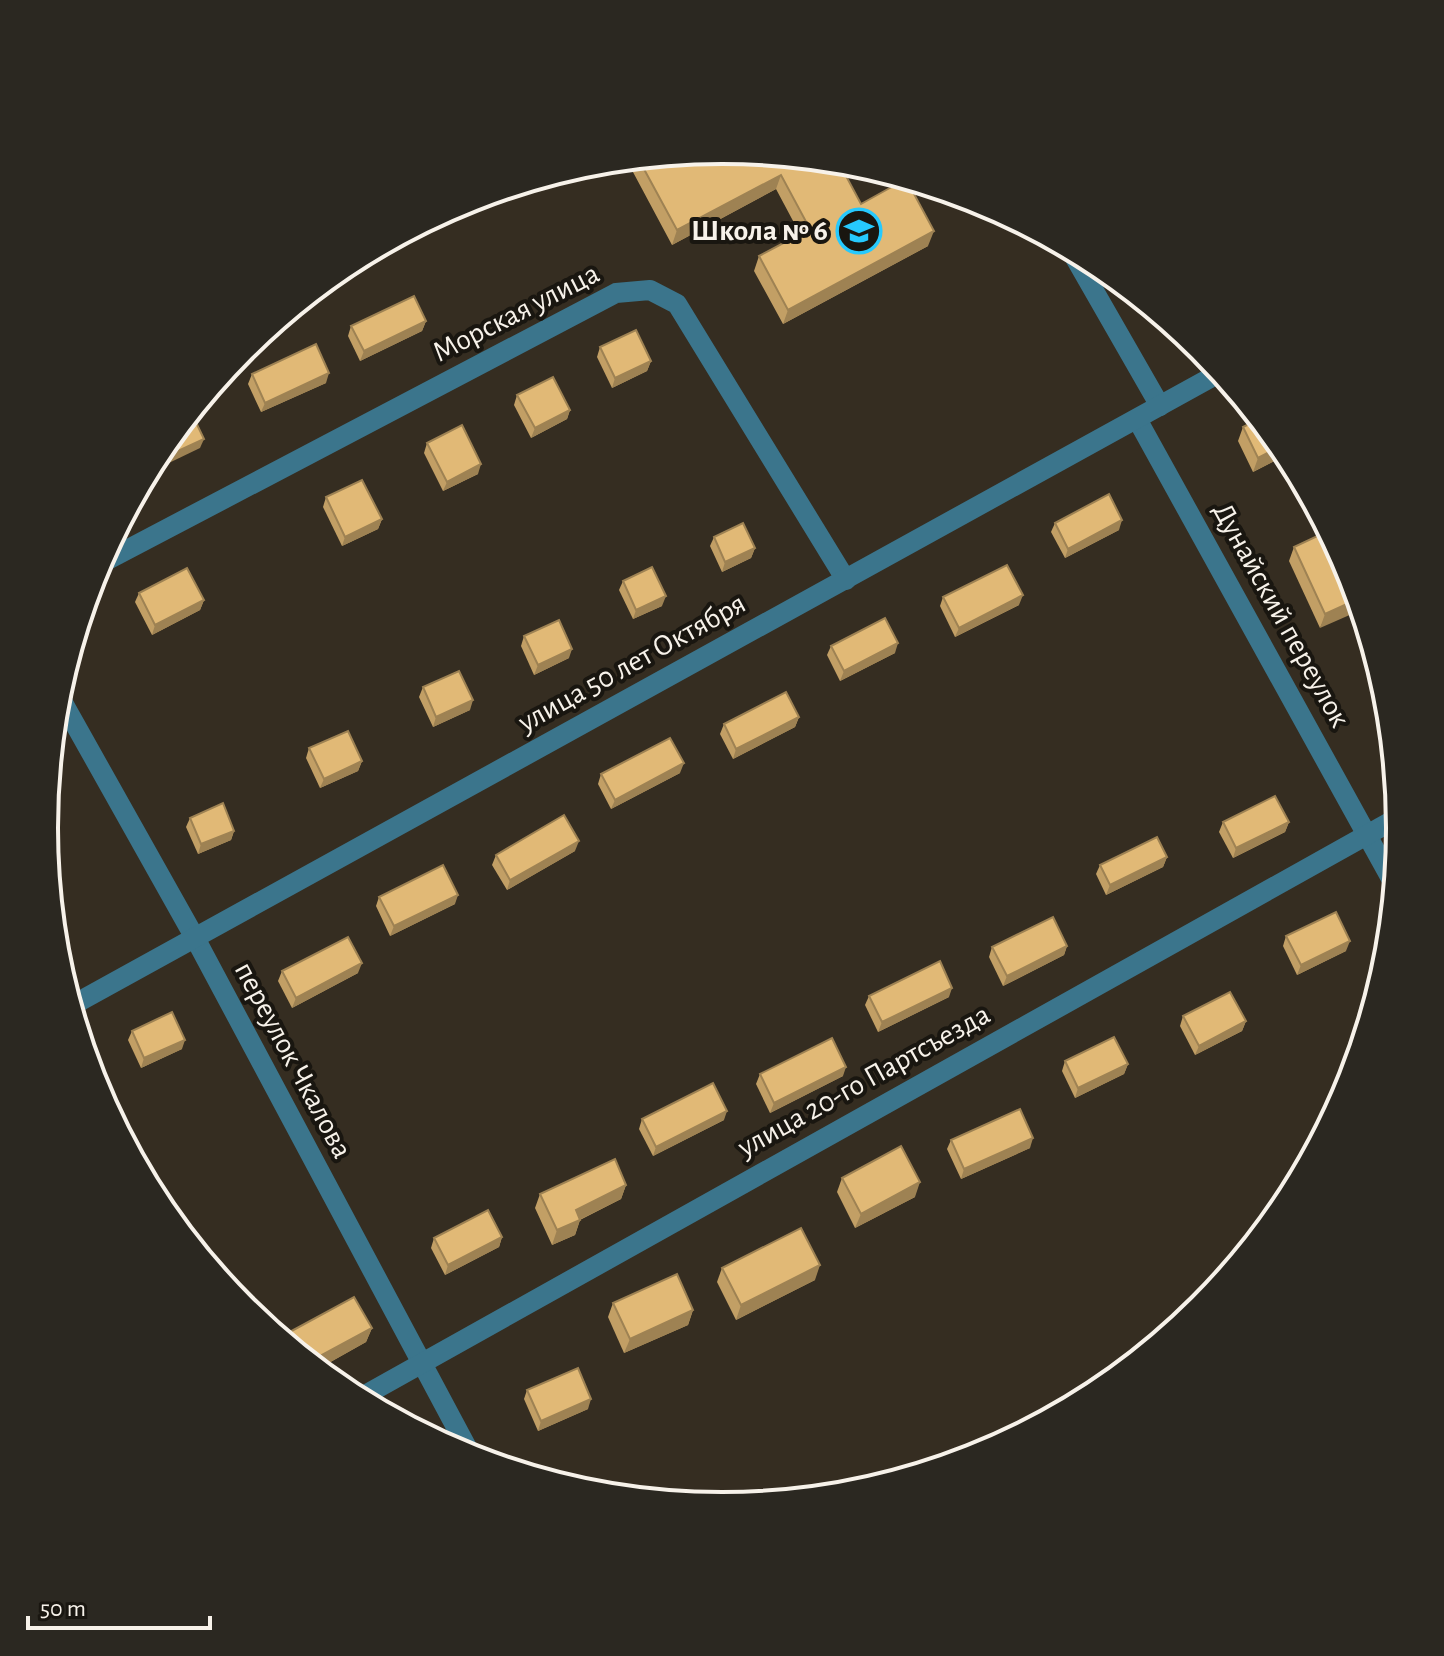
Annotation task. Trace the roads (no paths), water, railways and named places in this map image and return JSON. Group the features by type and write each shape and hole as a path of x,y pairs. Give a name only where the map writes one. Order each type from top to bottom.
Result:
{"street":[{"path":"1082,271 1160,406"},
{"name":"Морская улица","path":"117,555 616,293 650,290 677,304 846,580"},
{"name":"улица 50 лет Октября","path":"81,1000 1210,378"},
{"name":"Дунайский переулок","path":"1137,419 1385,867"},
{"name":"переулок Чкалова","path":"69,713 195,938 462,1438"},
{"name":"улица 20-го Партсъезда","path":"371,1391 1386,824"}],"place":[{"name":"Школа № 6","path":"859,231"}]}
